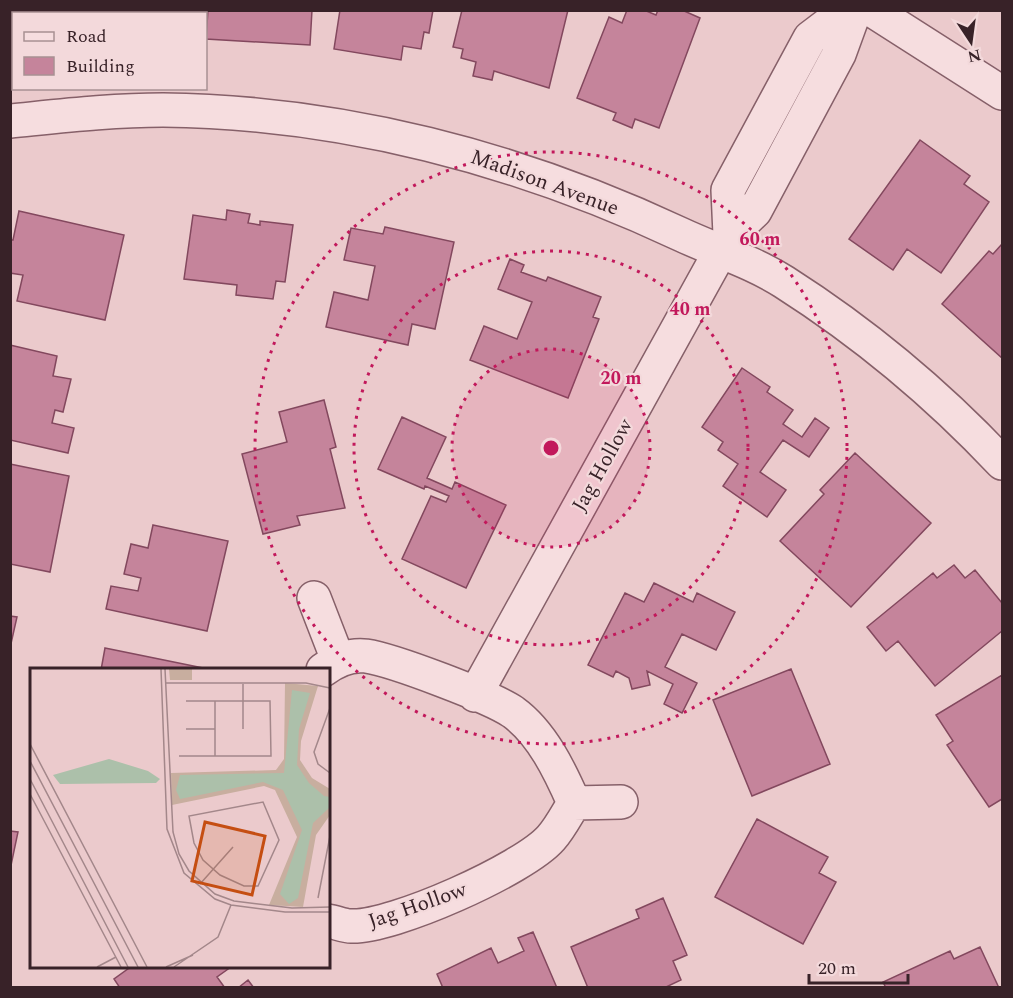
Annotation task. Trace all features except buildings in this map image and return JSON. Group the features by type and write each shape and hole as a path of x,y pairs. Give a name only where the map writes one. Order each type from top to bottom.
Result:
{"street":[{"path":"725,244 728,190 810,38 847,10"},
{"name":"Jag Hollow","path":"475,695 725,244 755,211 839,54 855,10"},
{"path":"873,10 1002,93"},
{"name":"Madison Avenue","path":"10,121 160,110 208,111 353,127 449,148 583,193 725,244 837,319 906,372 975,434 1002,463"},
{"path":"314,598 330,665 364,656 390,662 513,712 556,761 574,803 621,802"},
{"name":"Jag Hollow","path":"330,921 351,926 384,921 420,909 493,877 526,859 551,838 574,803"}]}
